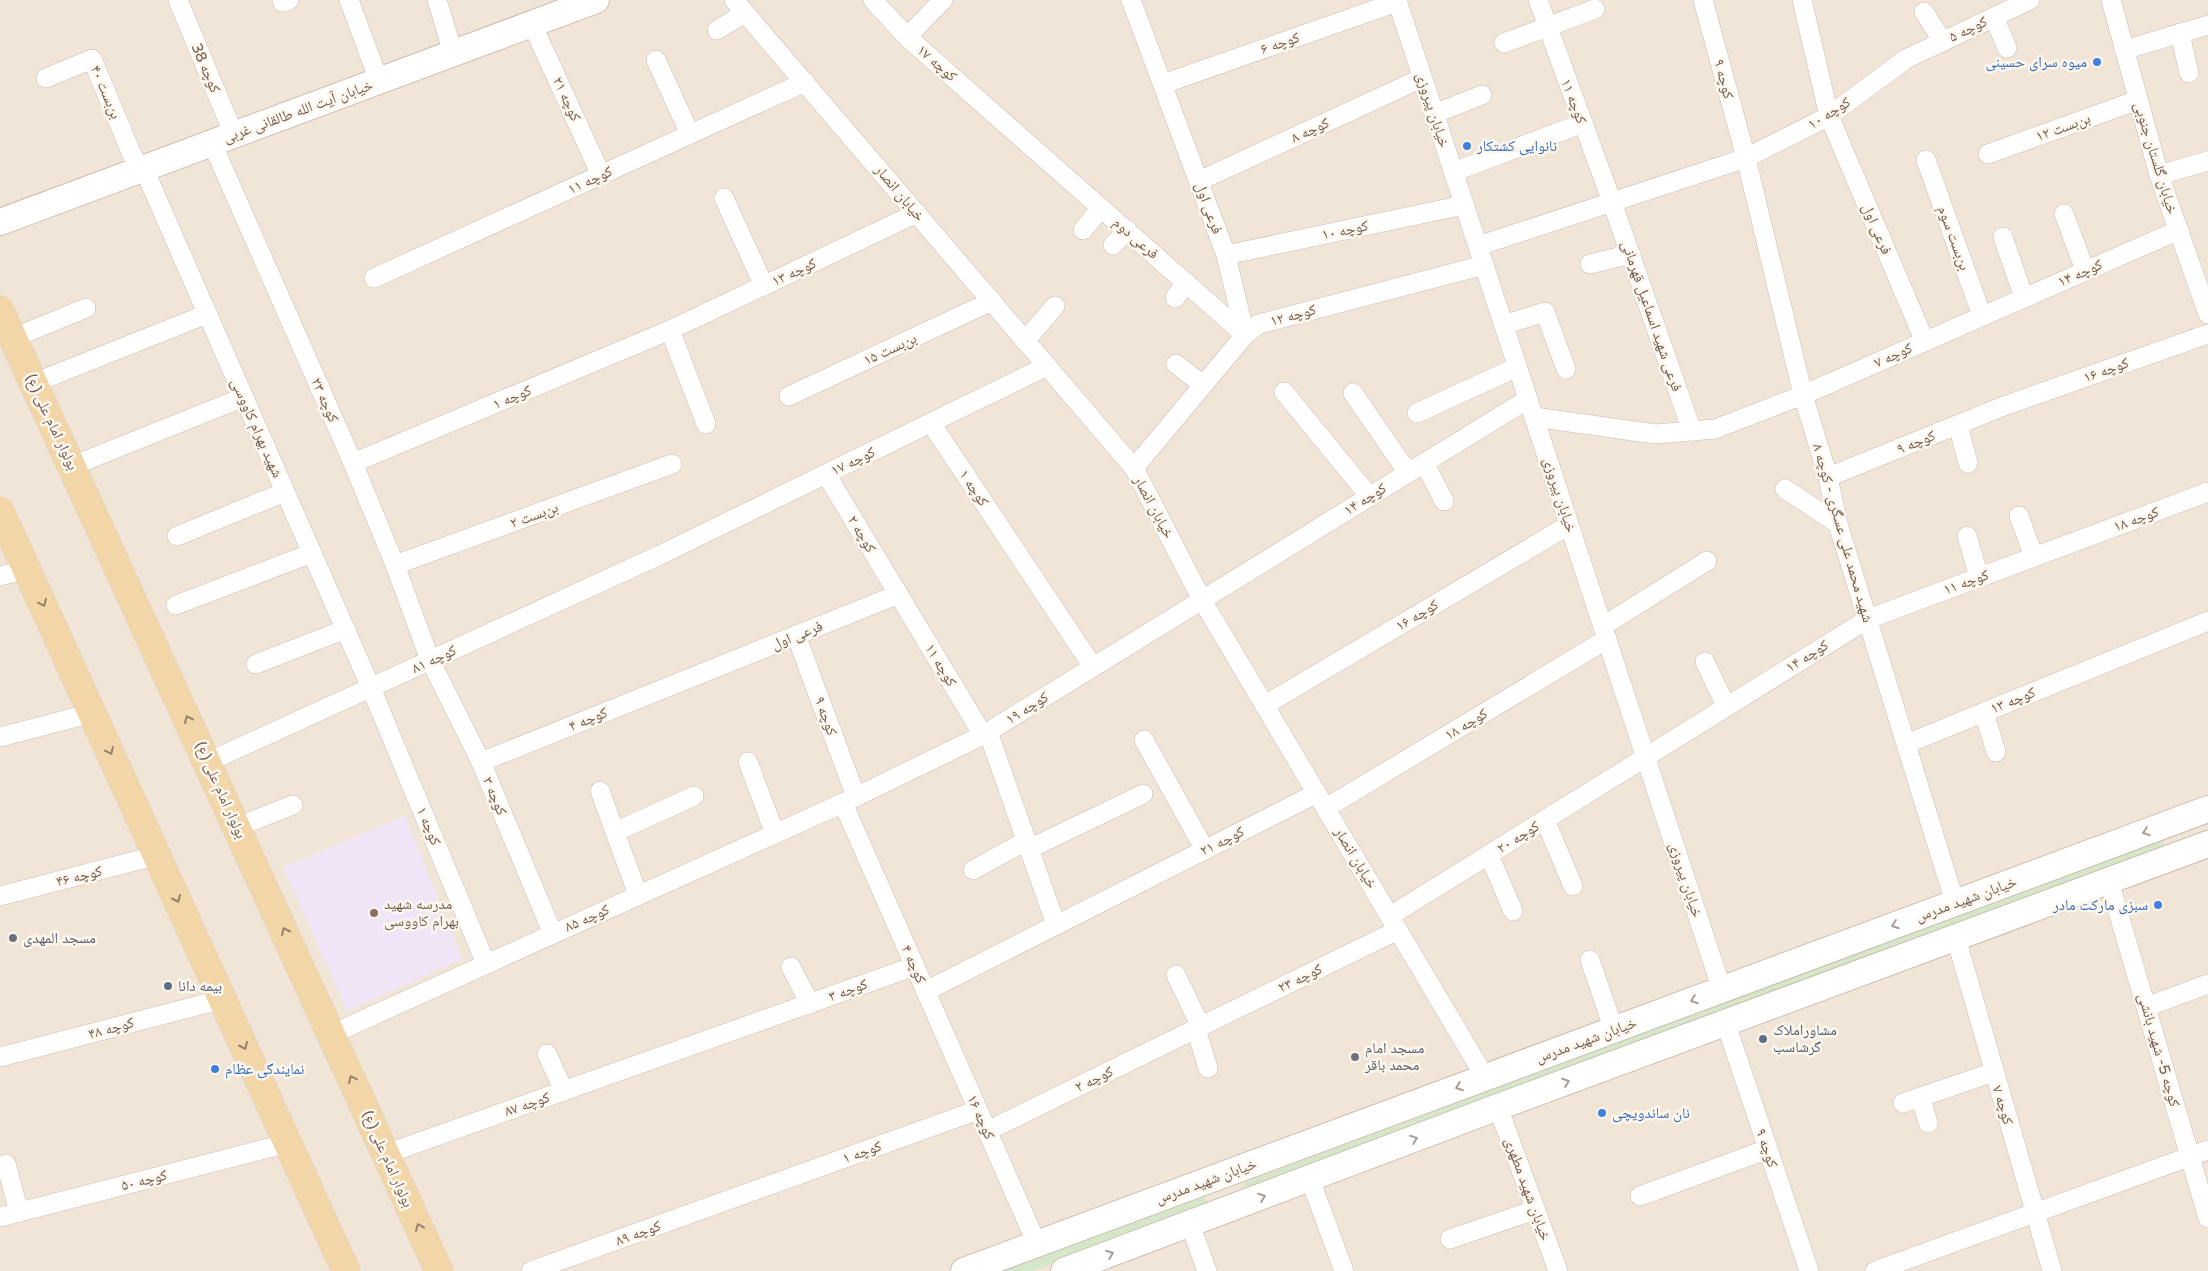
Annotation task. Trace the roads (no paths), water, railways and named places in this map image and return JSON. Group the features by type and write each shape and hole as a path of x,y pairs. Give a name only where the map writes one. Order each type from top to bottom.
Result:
{"main road":[{"name":"خیابان آیت الله طالقانی غربی","path":"0,222 592,1"},
{"name":"بولوار امام علی (ع)","path":"0,310 439,1271"},
{"path":"0,511 346,1271"},
{"name":"خیابان شهید مدرس","path":"964,1271 2208,809"},
{"path":"1064,1271 1498,1107 2198,848 2177,820"}],"street":[{"name":"کوچه 38","path":"178,0 223,139"},
{"path":"349,0 380,81"},
{"path":"437,0 454,54"},
{"name":"کوچه ۱۷","path":"873,0 907,37 1027,142"},
{"path":"907,37 943,0"},
{"name":"فرعی اول","path":"1131,0 1226,255 1245,335"},
{"name":"کوچه ۱۱","path":"1538,0 1612,202"},
{"name":"کوچه ۹","path":"1703,0 1746,158"},
{"path":"1802,0 1829,116"},
{"name":"کوچه ۵","path":"1906,59 2030,0"},
{"name":"خیابان گلستان جنوبی","path":"2111,0 2159,175 2208,314"},
{"name":"کوچه ۶","path":"1163,84 1397,1"},
{"name":"خیابان پیروزی","path":"1397,1 1722,990"},
{"path":"718,30 739,7"},
{"name":"خیابان انصار","path":"739,7 1134,468 1202,600 1485,1077"},
{"path":"1504,43 1595,9"},
{"path":"1924,12 1943,42"},
{"path":"1994,17 2007,48"},
{"name":"کوچه ۲۱","path":"532,24 601,175"},
{"path":"2124,50 2208,25"},
{"path":"2180,33 2189,74"},
{"name":"بن‌بست ۴۰","path":"46,78 92,59 142,170"},
{"name":"کوچه ۱۰","path":"1746,158 1829,116 1906,59"},
{"path":"656,60 690,134"},
{"name":"کوچه ۸","path":"1199,181 1422,78"},
{"name":"کوچه ۱۱","path":"374,278 805,82"},
{"path":"1434,114 1482,95"},
{"name":"بن‌بست ۱۲","path":"1988,154 2138,100"},
{"name":"فرعی اول","path":"1829,116 1925,342"},
{"path":"1453,172 1583,122"},
{"name":"کوچه ۲۳","path":"223,139 395,565 430,660"},
{"name":"فرعی دوم","path":"1027,142 1245,335"},
{"path":"1478,246 1746,158"},
{"name":"شهید محمد علی عسگری - کوچه ۸","path":"1746,158 1803,395 1828,477 1838,524 1955,903"},
{"name":"بن‌بست سوم","path":"1926,160 1982,316"},
{"path":"2159,175 2208,161"},
{"name":"شهید بهرام کاووسی","path":"142,170 371,688"},
{"path":"724,198 764,286"},
{"name":"فرعی شهید اسماعیل قهرمانی","path":"1612,202 1692,431"},
{"name":"کوچه ۱۰","path":"1226,255 1464,205"},
{"path":"1083,230 1101,208"},
{"name":"کوچه ۱۳","path":"670,330 917,213"},
{"path":"2064,214 2085,270"},
{"path":"1113,245 1127,230"},
{"name":"کوچه ۱۴","path":"1982,316 2178,230"},
{"path":"2003,237 2024,298"},
{"path":"1590,264 1631,254"},
{"name":"کوچه ۱۲","path":"1134,468 1245,335 1259,324 1484,265"},
{"path":"1174,298 1186,282"},
{"name":"بن‌بست ۱۵","path":"789,396 992,301"},
{"path":"1025,341 1055,306"},
{"path":"13,338 86,308"},
{"path":"1503,325 1545,312 1566,369"},
{"path":"34,383 207,314"},
{"name":"کوچه ۷","path":"1803,395 1982,316"},
{"path":"670,330 706,424"},
{"name":"کوچه ۱","path":"353,463 670,330"},
{"name":"کوچه ۱۶","path":"2004,406 2208,334"},
{"path":"1176,364 1203,385"},
{"name":"کوچه ۱۷","path":"660,555 1047,366"},
{"path":"1417,413 1517,367"},
{"path":"1284,392 1370,496"},
{"path":"1353,393 1444,501"},
{"path":"1531,408 1655,434 1715,429 1803,395"},
{"path":"72,466 244,398"},
{"name":"کوچه ۹","path":"1828,477 2004,406"},
{"name":"کوچه ۱۴","path":"1202,600 1416,468 1531,408"},
{"name":"کوچه ۱","path":"931,423 1093,667"},
{"path":"1958,425 1968,463"},
{"name":"بن‌بست ۲","path":"395,565 672,464"},
{"name":"کوچه ۲","path":"826,474 898,594"},
{"path":"1785,489 1838,524"},
{"path":"176,536 285,492"},
{"name":"کوچه ۱۸","path":"2064,546 2208,492"},
{"path":"2019,516 2034,557"},
{"name":"کوچه ۱۶","path":"1265,705 1569,525"},
{"path":"1967,536 1979,578"},
{"name":"کوچه ۱۱","path":"1868,619 2064,546"},
{"path":"176,605 312,553"},
{"name":"کوچه ۸۱","path":"208,762 660,555"},
{"path":"1605,633 1707,561"},
{"path":"0,576 27,569"},
{"name":"فرعی اول","path":"695,676 898,594"},
{"name":"کوچه ۱۱","path":"898,594 985,734"},
{"name":"کوچه ۱۹","path":"850,800 985,734 1202,600"},
{"name":"کوچه ۱۴","path":"1726,706 1868,619"},
{"name":"کوچه ۱۳","path":"1906,744 2208,621"},
{"path":"256,664 346,629"},
{"name":"کوچه ۱۸","path":"1321,800 1605,633"},
{"name":"کوچه ۹","path":"796,635 850,800"},
{"name":"کوچه ۳","path":"430,660 481,762 552,934"},
{"path":"1705,662 1726,706"},
{"name":"کوچه ۴","path":"481,762 695,676"},
{"name":"کوچه ۱","path":"371,688 486,964"},
{"name":"کوچه ۲۰","path":"1394,923 1488,855 1726,706"},
{"path":"1984,712 1996,752"},
{"path":"0,737 92,713"},
{"path":"985,734 1028,845 1056,926"},
{"path":"1144,740 1205,850"},
{"path":"748,762 775,834"},
{"path":"600,792 638,896"},
{"path":"973,870 1143,794"},
{"path":"615,832 694,796"},
{"name":"کوچه ۴","path":"850,800 926,991 1127,889"},
{"name":"کوچه ۸۵","path":"332,1034 850,800"},
{"name":"کوچه ۲۱","path":"1127,889 1205,850 1321,800"},
{"path":"237,827 293,805"},
{"path":"1545,820 1573,886"},
{"name":"کوچه ۴۶","path":"0,896 158,855"},
{"path":"1488,855 1513,911"},
{"name":"کوچه 5- شهید بانشی","path":"2110,881 2208,1218"},
{"name":"کوچه ۲۳","path":"1199,1028 1394,923"},
{"name":"کوچه ۷","path":"1956,938 2052,1271"},
{"path":"1590,960 1614,1030"},
{"path":"791,966 810,1004"},
{"name":"کوچه ۳","path":"668,1054 915,966"},
{"path":"1176,975 1199,1028 1208,1068"},
{"path":"2146,1007 2208,984"},
{"name":"کوچه ۱۶","path":"926,991 1037,1244"},
{"name":"کوچه ۴۸","path":"0,1057 223,999"},
{"name":"کوچه ۹","path":"1726,1024 1809,1271"},
{"name":"کوچه ۲","path":"987,1131 1199,1028"},
{"path":"547,1054 564,1091"},
{"name":"کوچه ۸۷","path":"386,1154 668,1054"},
{"path":"1928,1123 1912,1101 1994,1072"},
{"name":"خیابان شهید مطهری","path":"1498,1107 1558,1271"},
{"name":"کوچه ۱","path":"746,1194 978,1110"},
{"name":"کوچه ۵۰","path":"0,1217 288,1143"},
{"path":"1640,1196 1768,1149"},
{"path":"1875,1271 2208,1150"},
{"path":"6,1164 19,1212"},
{"path":"1310,1179 1344,1271"},
{"name":"کوچه ۸۹","path":"532,1271 746,1194"},
{"path":"1450,1239 1535,1210"},
{"path":"1190,1224 1207,1271"}],"place":[{"name":"میوه سرای حسینی","path":"2097,62"},
{"name":"نانوایی کشتکار","path":"1467,146"},
{"name":"سبزی مارکت مادر","path":"2158,905"},
{"name":"مدرسه شهید بهرام کاووسی","path":"374,913"},
{"name":"مسجد المهدی","path":"13,938"},
{"name":"بیمه دانا","path":"168,986"},
{"name":"مشاوراملاک گرشاسب","path":"1763,1039"},
{"name":"مسجد امام محمد باقر","path":"1355,1057"},
{"name":"نمایندگی عظام","path":"215,1069"},
{"name":"نان ساندویچی","path":"1602,1113"}]}
